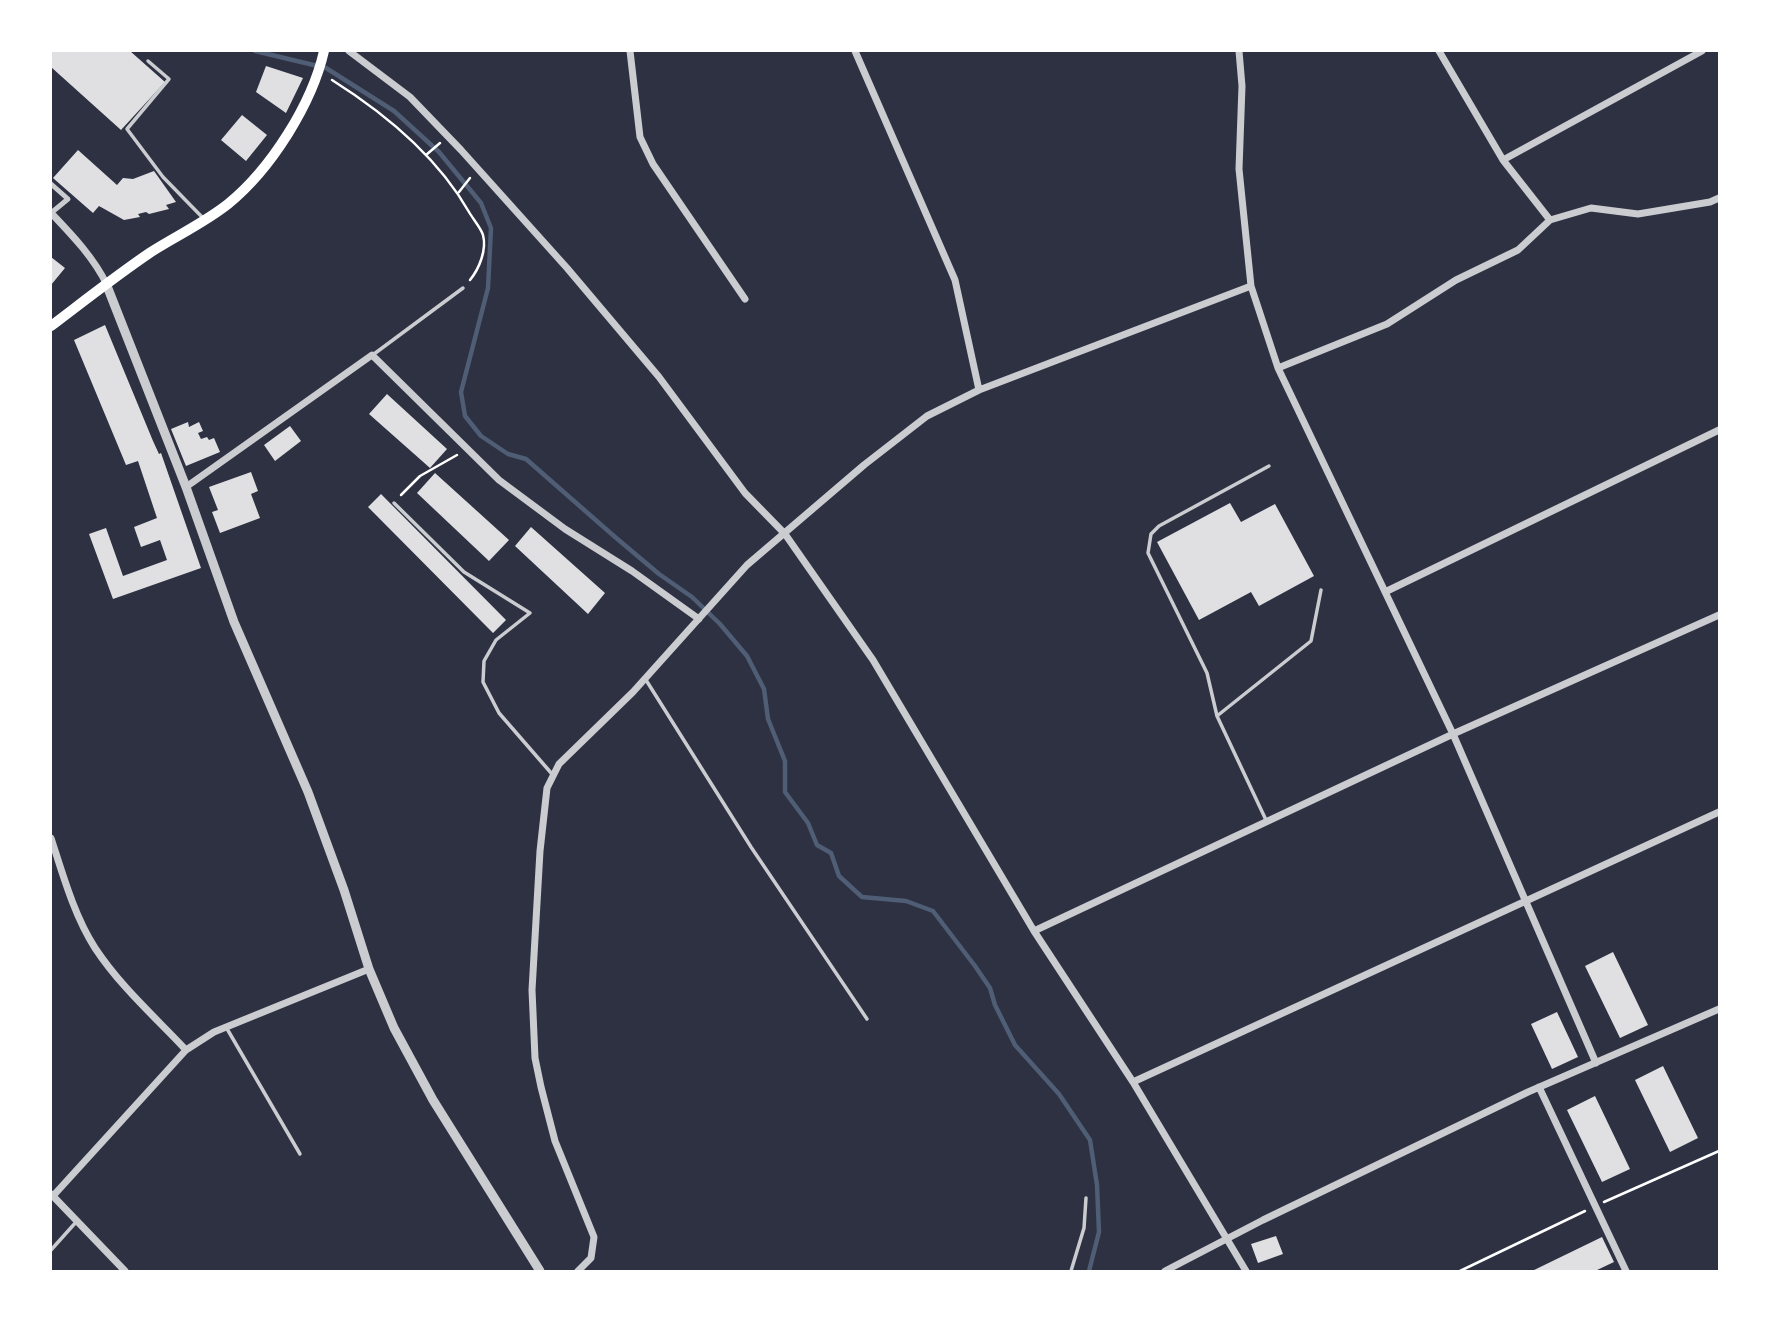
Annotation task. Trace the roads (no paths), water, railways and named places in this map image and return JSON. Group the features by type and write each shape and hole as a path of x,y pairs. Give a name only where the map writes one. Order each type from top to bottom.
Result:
{"main road":[{"path":"51,326 153,251 205,220 245,188 299,114 323,54"}],"street":[{"path":"349,51 410,97 567,268 659,377 745,494 785,534 873,660 1034,931 1133,1082 1246,1271"},
{"path":"629,51 640,137 653,163 745,299"},
{"path":"855,51 955,281 979,390"},
{"path":"1239,51 1242,86 1239,169 1251,286 1278,368 1453,734 1596,1063"},
{"path":"1439,51 1503,160 1550,220"},
{"path":"1503,160 1702,51"},
{"path":"51,184 68,199 52,214 88,255 107,286 186,487 234,622 308,792 344,890 369,969 394,1027 433,1100 540,1271"},
{"path":"1278,368 1387,324 1456,280 1518,250 1550,220 1591,208 1638,214 1710,202 1719,198"},
{"path":"578,1271 592,1258 594,1237 555,1141 541,1087 536,1058 532,990 540,851 547,788 552,774 645,678 747,565 864,465 928,416 979,390 1251,286"},
{"path":"186,487 372,355 499,480 699,619"},
{"path":"1385,592 1719,430"},
{"path":"1034,931 1453,734 1719,615"},
{"path":"1133,1082 1719,812"},
{"path":"51,838 76,911 95,948 124,986 186,1050"},
{"path":"125,1271 52,1195 186,1050 226,1027 369,969"},
{"path":"1165,1271 1263,1220 1539,1087 1719,1009"},
{"path":"1539,1087 1626,1271"}],"lane":[{"path":"148,61 169,79 127,129 163,177 205,220"},
{"path":"372,355 463,288"},
{"path":"1267,821 1217,716 1207,673 1148,553 1151,534 1159,526 1269,466"},
{"path":"394,503 464,572 530,613 496,640 484,661 483,682 499,713 552,774"},
{"path":"1217,716 1311,641 1321,590"},
{"path":"645,678 751,847 867,1019"},
{"path":"226,1027 300,1154"},
{"path":"1071,1271 1084,1228 1086,1198"},
{"path":"51,1250 77,1221"}],"waterway":[{"path":"255,51 326,68 394,111 439,152 481,203 491,228 488,288 461,392 465,416 481,436 508,454 526,459 659,574 692,597 720,624 747,656 764,689 768,719 785,761 785,792 808,823 817,845 831,853 839,876 862,897 906,901 933,911 975,966 990,988 995,1005 1015,1045 1059,1094 1090,1140 1097,1185 1099,1232 1089,1271"}]}
